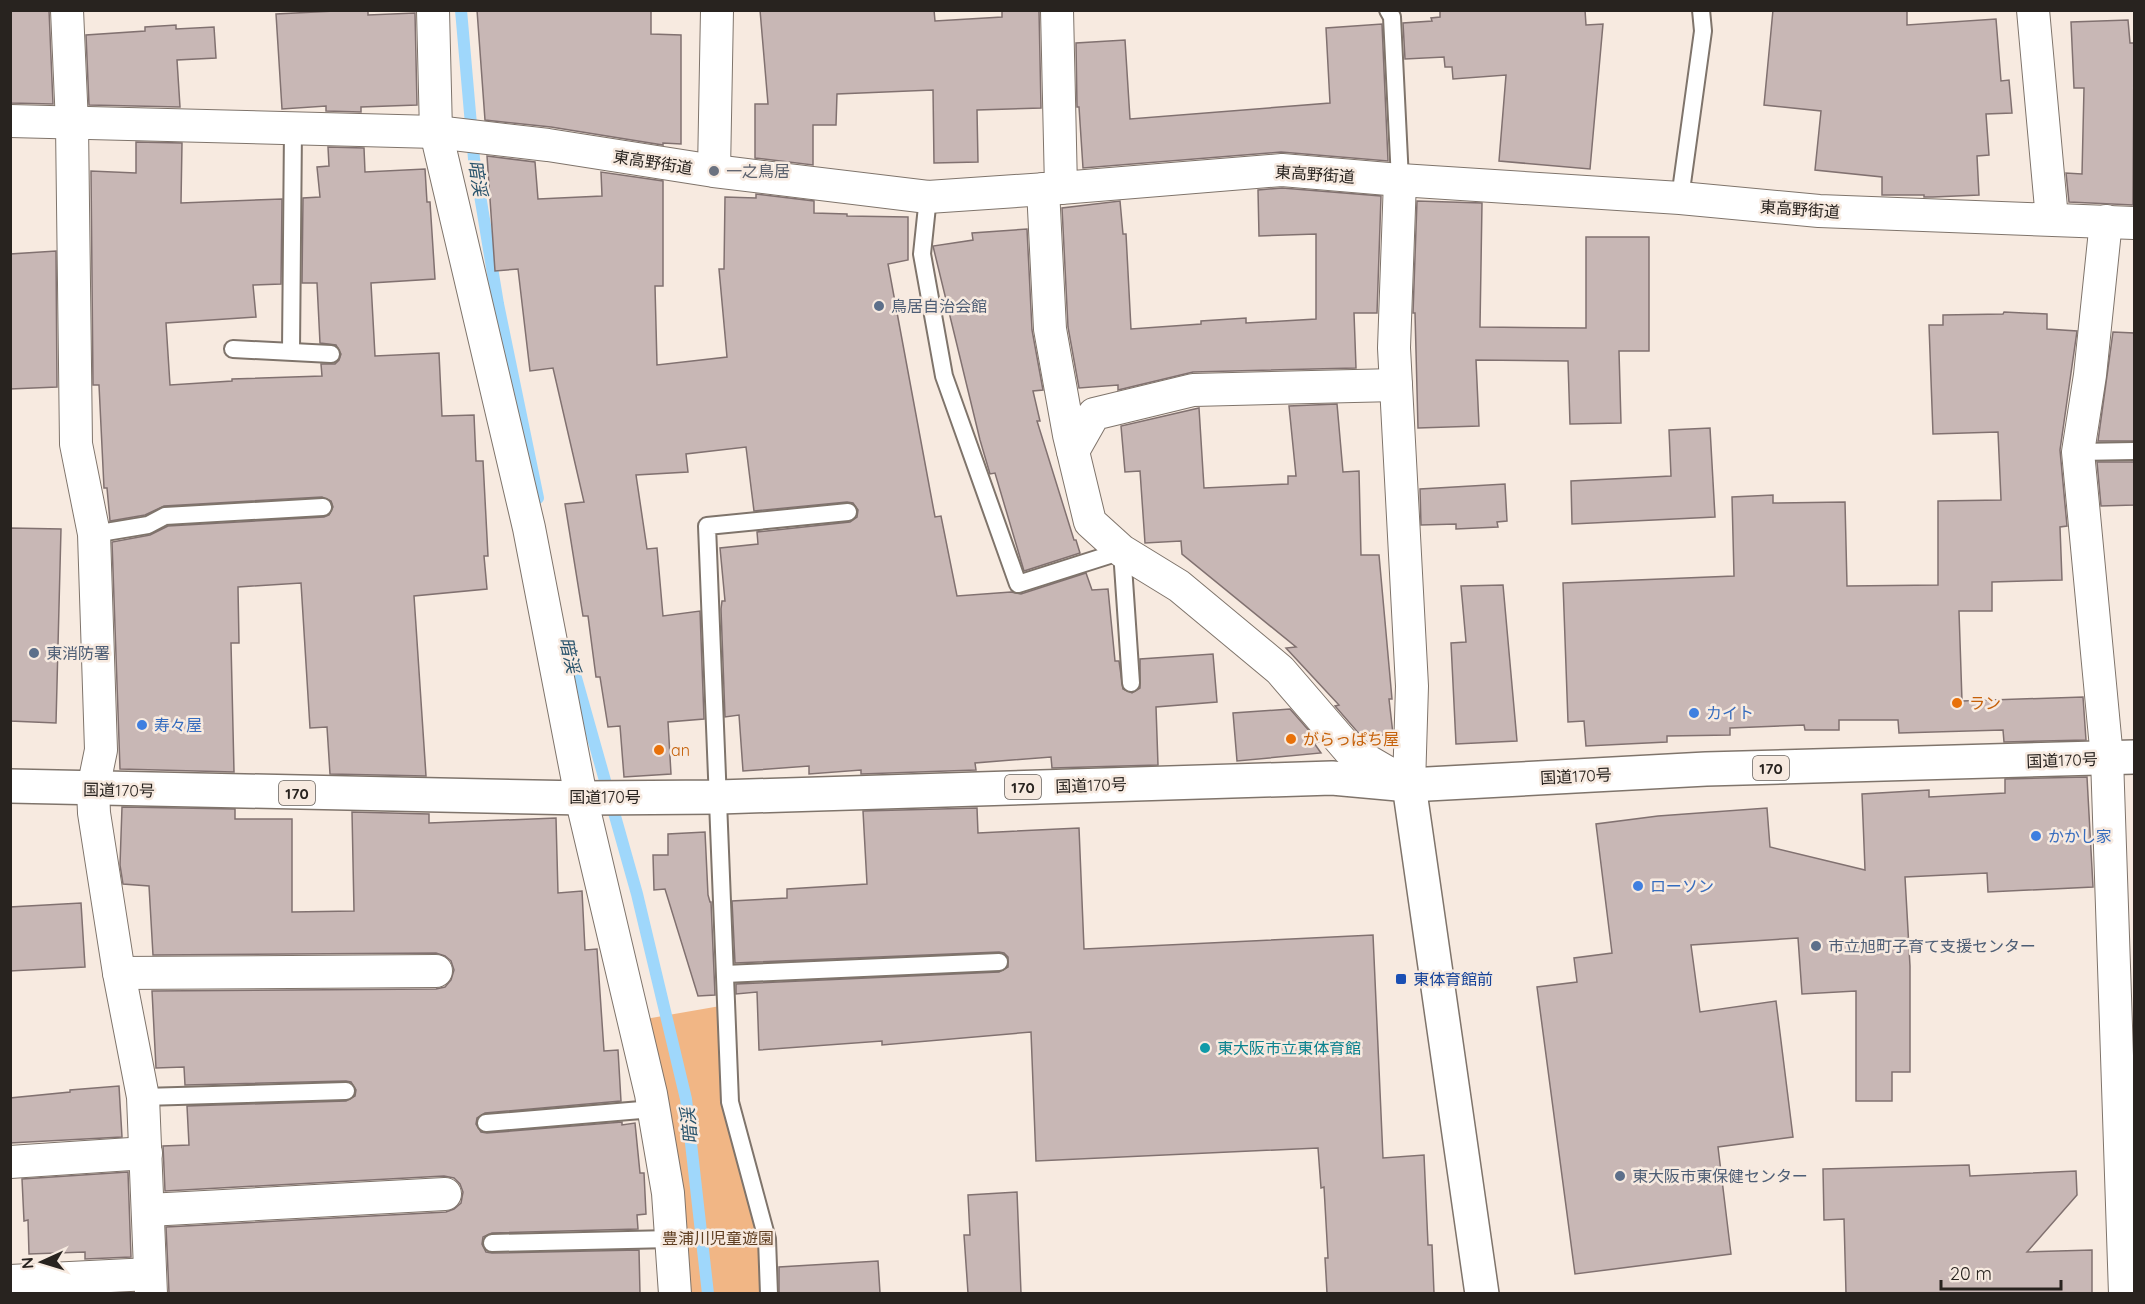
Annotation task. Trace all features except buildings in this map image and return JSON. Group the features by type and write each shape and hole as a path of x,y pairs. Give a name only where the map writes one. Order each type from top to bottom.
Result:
{"main road":[{"name":"国道170号","path":"10,786 582,798 1332,778 1409,785 1706,769 2121,758"},
{"path":"1409,785 1482,1293"}],"street":[{"path":"10,1281 151,1284 143,1097 119,973 94,813 93,789 101,750 94,534 76,444 72,123 67,10"},
{"path":"433,10 441,133 529,528 582,798 653,1110 668,1193 675,1293"},
{"path":"714,171 717,10"},
{"path":"1057,10 1050,329 1073,451 1090,522 1122,551 1179,586 1280,670 1349,750 1409,785 1412,686 1394,348 1400,180"},
{"path":"2033,10 2052,219"},
{"name":"東高野街道","path":"10,121 441,133 548,145 714,171 928,197 1282,170 1680,198 1819,211 2120,222"},
{"path":"2120,222 2090,375 2078,452 2121,758 2125,1293"},
{"path":"1073,451 1094,414 1193,390 1396,385"},
{"path":"119,973 436,971"},
{"path":"10,1162 146,1153"},
{"path":"148,1210 445,1194"}],"lane":[{"path":"1388,10 1392,17 1400,180"},
{"path":"1680,198 1703,31 1701,10"},
{"path":"291,351 293,128"},
{"path":"928,197 922,254 944,376 1018,584 1122,551 1131,683"},
{"path":"233,349 331,354"},
{"path":"2078,452 2134,451"},
{"path":"94,534 148,525 165,516 323,507"},
{"path":"769,1293 767,1239 730,1102 707,526 848,512"},
{"path":"725,974 999,962"},
{"path":"143,1097 346,1091"},
{"path":"486,1123 653,1110"},
{"path":"492,1243 671,1239"}],"green space":[{"name":"豊浦川児童遊園","path":"726,1005 729,1096 767,1239 769,1293 676,1293 634,1021"}],"waterway":[{"name":"暗渓","path":"461,10 474,159 498,304 538,498"},
{"name":"暗渓","path":"569,653 637,894 686,1099 708,1294"}],"place":[{"name":"一之鳥居","path":"714,171"},
{"name":"鳥居自治会館","path":"879,306"},
{"name":"東消防署","path":"34,653"},
{"name":"ラン","path":"1957,703"},
{"name":"カイト","path":"1694,713"},
{"name":"寿々屋","path":"142,725"},
{"name":"がらっぱち屋","path":"1291,739"},
{"name":"an","path":"659,750"},
{"name":"かかし家","path":"2036,836"},
{"name":"ローソン","path":"1638,886"},
{"name":"市立旭町子育て支援センター","path":"1816,946"},
{"name":"東体育館前","path":"1401,979"},
{"name":"東大阪市立東体育館","path":"1205,1048"},
{"name":"東大阪市東保健センター","path":"1620,1176"}]}
